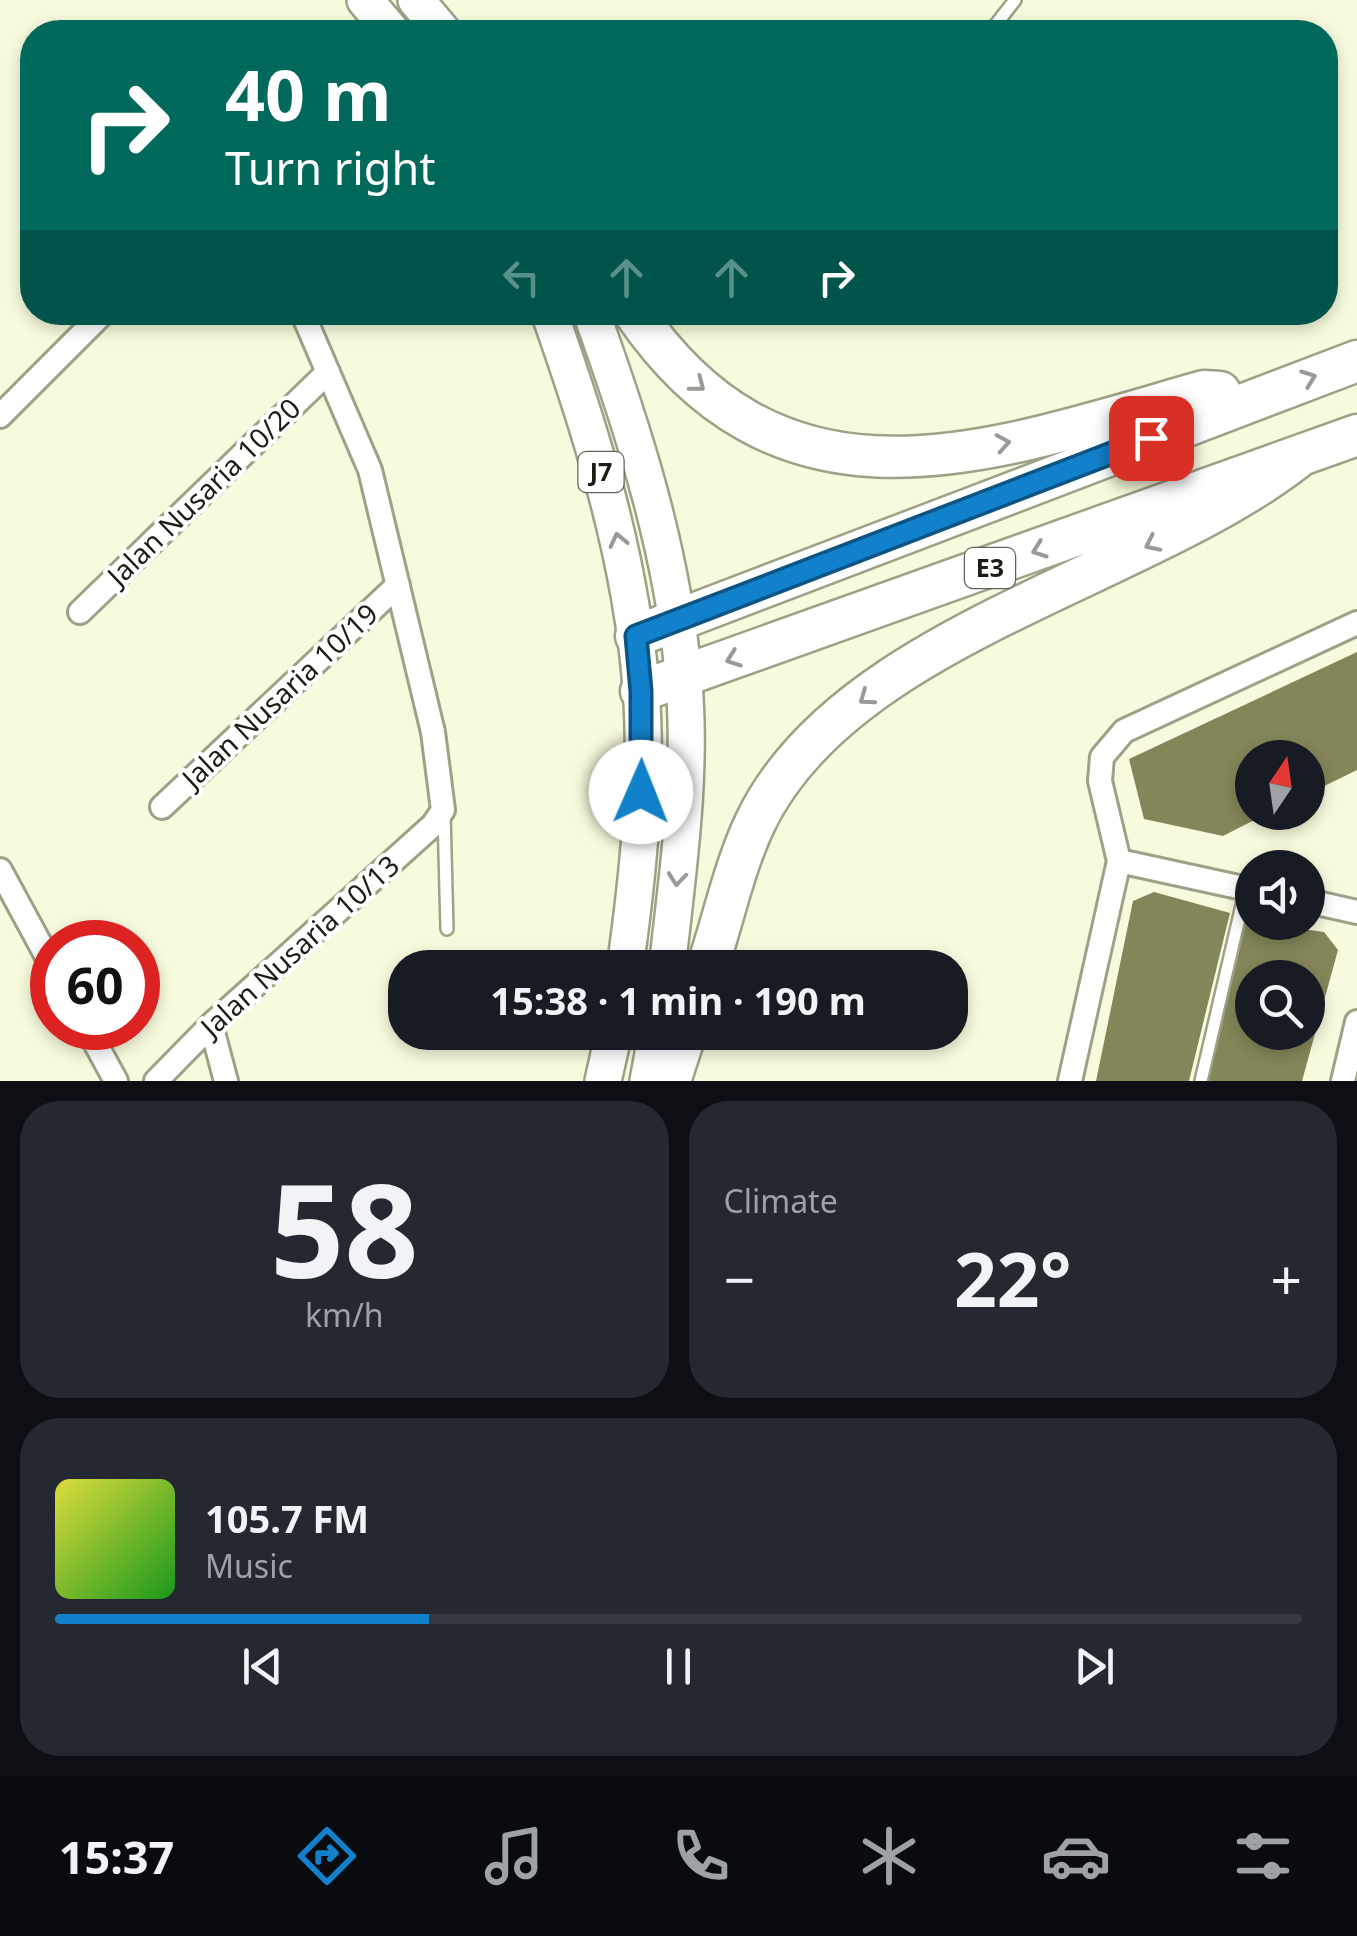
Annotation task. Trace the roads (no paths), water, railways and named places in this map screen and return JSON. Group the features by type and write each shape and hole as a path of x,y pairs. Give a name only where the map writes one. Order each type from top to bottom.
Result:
{"highway":[{"path":"644,325 686,377 739,416 796,443 858,457 914,460 1047,436 1204,391 1260,395"},
{"name":"E3","path":"636,636 1357,361"},
{"name":"E3","path":"641,691 1296,460 1357,434"},
{"path":"713,950 755,822 833,722 900,673 967,634 1248,496 1296,460"},
{"path":"670,1081 680,1050"}],"main road":[{"path":"365,0 382,20"},
{"path":"416,0 434,20"},
{"name":"J7","path":"554,325 584,409 621,546 636,636 641,691 640,858 627,950"},
{"name":"J7","path":"597,325 630,420 677,622 684,676 682,833 668,950"},
{"path":"603,1081 610,1050"},
{"path":"648,1081 654,1050"}],"street":[{"path":"0,416 91,325"},
{"path":"308,325 370,470 433,732 443,810"},
{"name":"Jalan Nusaria 10/20","path":"80,612 328,372"},
{"name":"Jalan Nusaria 10/19","path":"162,807 398,585"},
{"path":"1070,1081 1119,861 1100,781 1102,757 1124,731 1357,623"},
{"name":"Jalan Nusaria 10/13","path":"156,1081 211,1025 433,826 443,810"},
{"path":"1119,861 1235,886"},
{"path":"0,870 30,925"},
{"path":"1325,905 1357,912"},
{"path":"1344,1081 1357,1022"},
{"path":"211,1025 226,1081"},
{"path":"98,1050 116,1081"}],"lane":[{"path":"999,20 1015,0"},
{"path":"443,810 447,929"},
{"path":"1201,1081 1236,940"}]}
